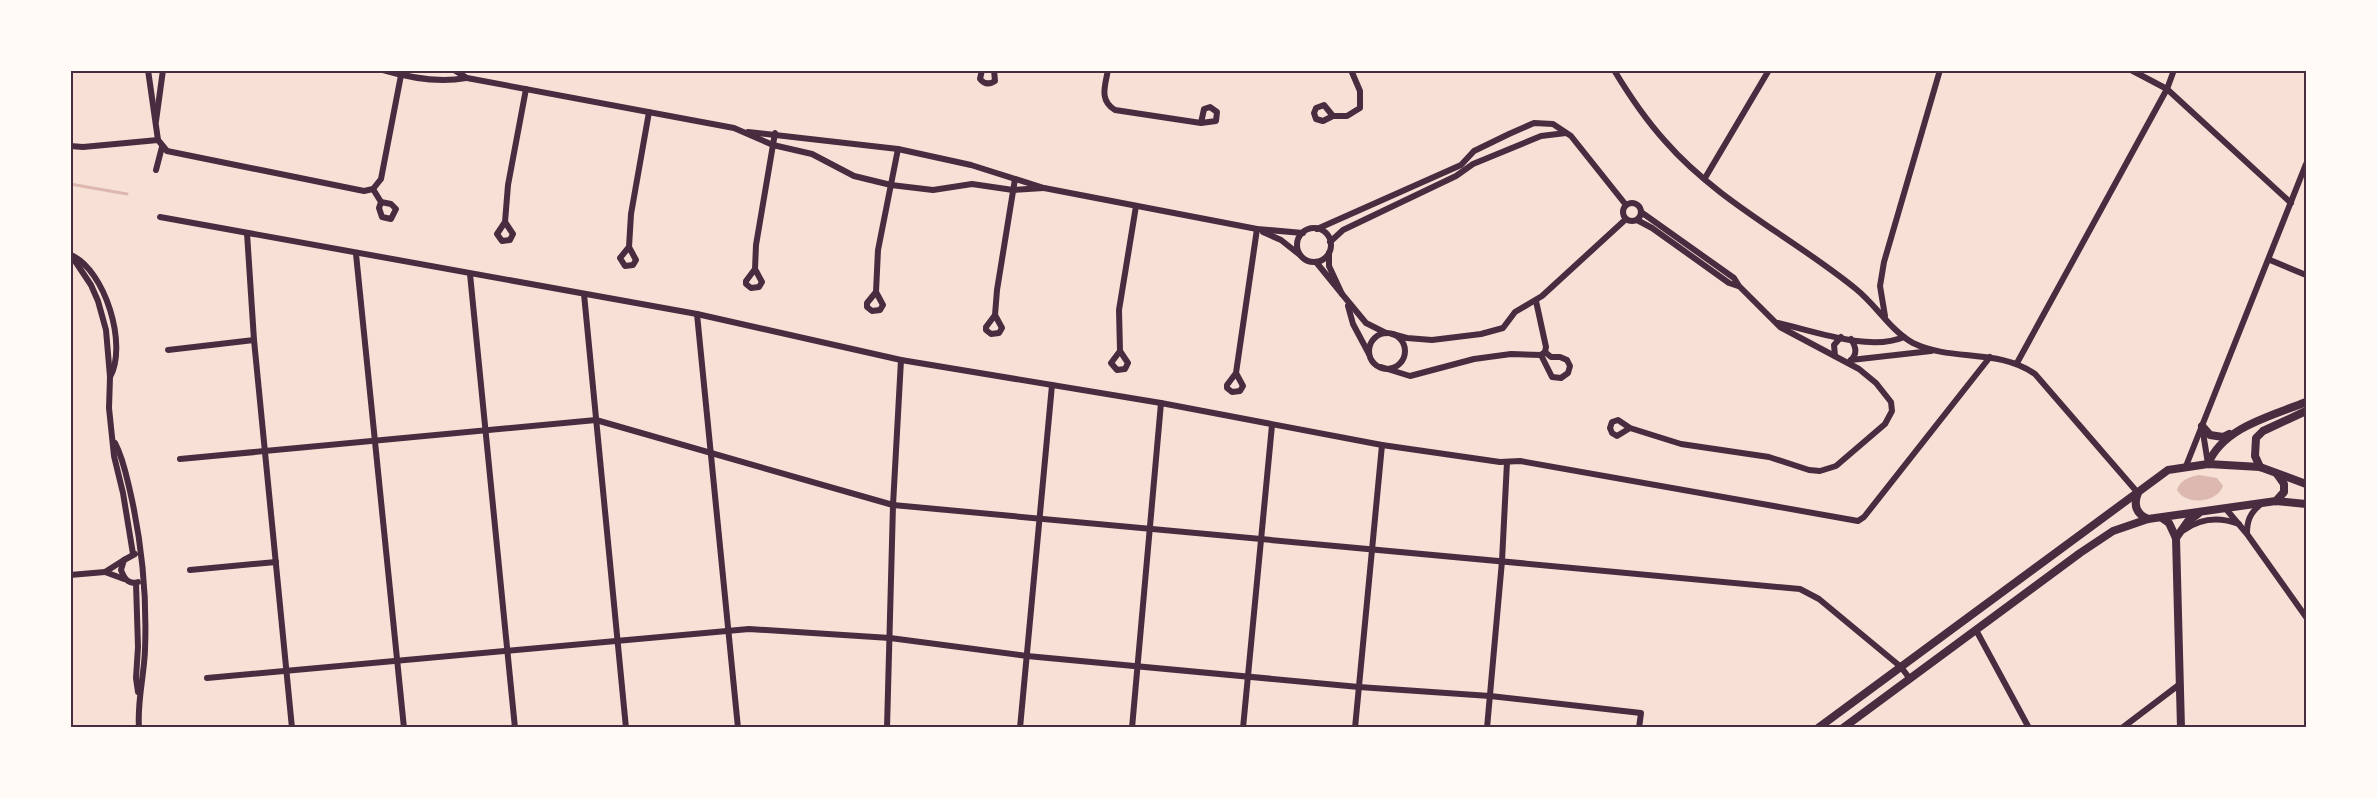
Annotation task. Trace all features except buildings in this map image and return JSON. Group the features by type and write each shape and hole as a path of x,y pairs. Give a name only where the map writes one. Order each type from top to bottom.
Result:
{"main road":[{"path":"1818,728 2168,470 2208,464 2260,467 2307,484"},
{"path":"2276,501 2284,492 2284,484 2277,473"},
{"path":"2138,493 2134,502 2136,508 2138,513 2148,519"},
{"path":"1843,728 2103,537 2122,527 2148,519 2198,514 2276,501 2307,504"},
{"path":"2162,518 2169,523 2176,538 2188,521 2198,514"}],"street":[{"path":"148,70 158,140 167,151 182,156 364,191 373,189 381,179 402,73"},
{"path":"156,128 163,70"},
{"path":"383,70 452,80 467,78 744,131 898,149 970,165 1044,188 1257,229 1303,233 1466,164 1541,136 1567,133"},
{"path":"454,70 467,78"},
{"path":"982,70 980,79 990,84 995,81 994,70"},
{"path":"1108,70 1103,93 1105,100 1115,110 1201,123"},
{"path":"1333,116 1347,116 1360,108 1362,98 1350,70"},
{"path":"1614,70 1665,142 1704,178 1855,288 1912,342 1935,351"},
{"path":"1704,178 1770,70"},
{"path":"1885,317 1880,286 1884,262 1940,70"},
{"path":"2131,70 2167,89 2291,203"},
{"path":"2017,363 2167,89 2174,70"},
{"path":"506,222 508,186 526,89"},
{"path":"629,247 633,201 649,112"},
{"path":"1330,242 1343,230 1456,176 1474,151 1483,145 1534,123 1553,124 1567,133 1626,205"},
{"path":"744,131 773,145 812,154 854,176 891,185 933,190 972,184 1013,190 1044,188"},
{"path":"755,269 762,201 775,133"},
{"path":"72,144 83,147 158,140"},
{"path":"156,170 162,147"},
{"path":"876,292 878,250 898,149"},
{"path":"2186,466 2307,164"},
{"path":"995,315 999,269 1015,179"},
{"path":"373,189 381,202"},
{"path":"1626,205 1635,203 1641,212 1734,278 1774,322 1849,362 1876,383 1891,402 1892,411 1885,424 1849,456 1827,470 1809,470 1769,457 1681,444 1630,428"},
{"path":"1626,205 1623,213 1626,219 1637,220 1652,228 1729,283 1739,286"},
{"path":"1120,351 1120,294 1136,206"},
{"path":"1637,220 1641,212"},
{"path":"160,217 698,314 901,360 1161,404 1382,445 1508,462 1520,461 1862,520 1990,357"},
{"path":"1370,356 1370,345 1381,334 1389,333 1407,338 1432,340 1493,332 1507,324 1515,312 1536,301 1626,219"},
{"path":"1257,229 1281,240 1310,261 1316,262 1325,258 1329,253"},
{"path":"1236,373 1257,229"},
{"path":"1317,229 1326,233 1330,242 1329,266 1347,303 1353,324 1370,356 1381,368 1410,376 1474,359 1543,353 1567,360 1570,366 1568,373 1561,378 1552,377 1543,353 1536,301"},
{"path":"247,233 254,340 292,728"},
{"path":"1301,256 1298,242 1303,233"},
{"path":"356,254 404,728"},
{"path":"110,377 115,368 116,343 108,305 100,286 86,265 70,255 91,285 106,330 110,377 109,408 114,456 133,554"},
{"path":"2270,260 2307,275"},
{"path":"1316,262 1342,294"},
{"path":"470,274 515,728"},
{"path":"584,294 626,728"},
{"path":"1347,303 1366,323 1397,336 1404,345 1404,356 1397,365 1392,368 1381,368"},
{"path":"698,314 738,728"},
{"path":"1774,322 1870,342 1887,342 1904,336"},
{"path":"1835,356 1834,345 1840,337"},
{"path":"1849,362 1856,348 1851,339"},
{"path":"168,350 254,340"},
{"path":"1849,362 1935,351 1990,357 2017,363 2041,380 2138,493"},
{"path":"887,728 893,505 901,360"},
{"path":"1020,728 1052,385"},
{"path":"2202,426 2210,435 2217,437 2234,433 2307,402"},
{"path":"1132,728 1161,404"},
{"path":"2260,467 2255,456 2256,438 2263,431 2307,411"},
{"path":"180,459 596,420 893,505 1800,590 1820,599 1901,667 1910,679"},
{"path":"1243,728 1272,425"},
{"path":"2202,426 2208,464"},
{"path":"2208,464 2216,449 2234,433"},
{"path":"113,440 121,453 128,479 143,559 145,652 139,695 139,728"},
{"path":"1355,728 1382,445"},
{"path":"1487,728 1502,561 1508,462"},
{"path":"2247,534 2250,516 2260,505"},
{"path":"2226,509 2247,534 2307,617"},
{"path":"2181,728 2176,538 2191,525 2214,519 2225,519 2240,525"},
{"path":"133,554 143,559"},
{"path":"105,572 133,554"},
{"path":"124,560 122,570 126,580"},
{"path":"190,570 276,562"},
{"path":"70,575 105,572 136,583"},
{"path":"136,583 143,578"},
{"path":"136,583 138,647 136,678 139,695"},
{"path":"207,678 749,629 890,638 1027,656 1359,687 1490,696 1641,713 1639,728"},
{"path":"1976,630 2029,728"},
{"path":"2122,728 2180,684"}],"shaded area":[{"path":"2199,475 2217,478 2223,486 2220,492 2201,500 2187,499 2181,495 2177,490 2180,484 2188,478"}],"waterway":[{"path":"70,184 127,194"}]}
